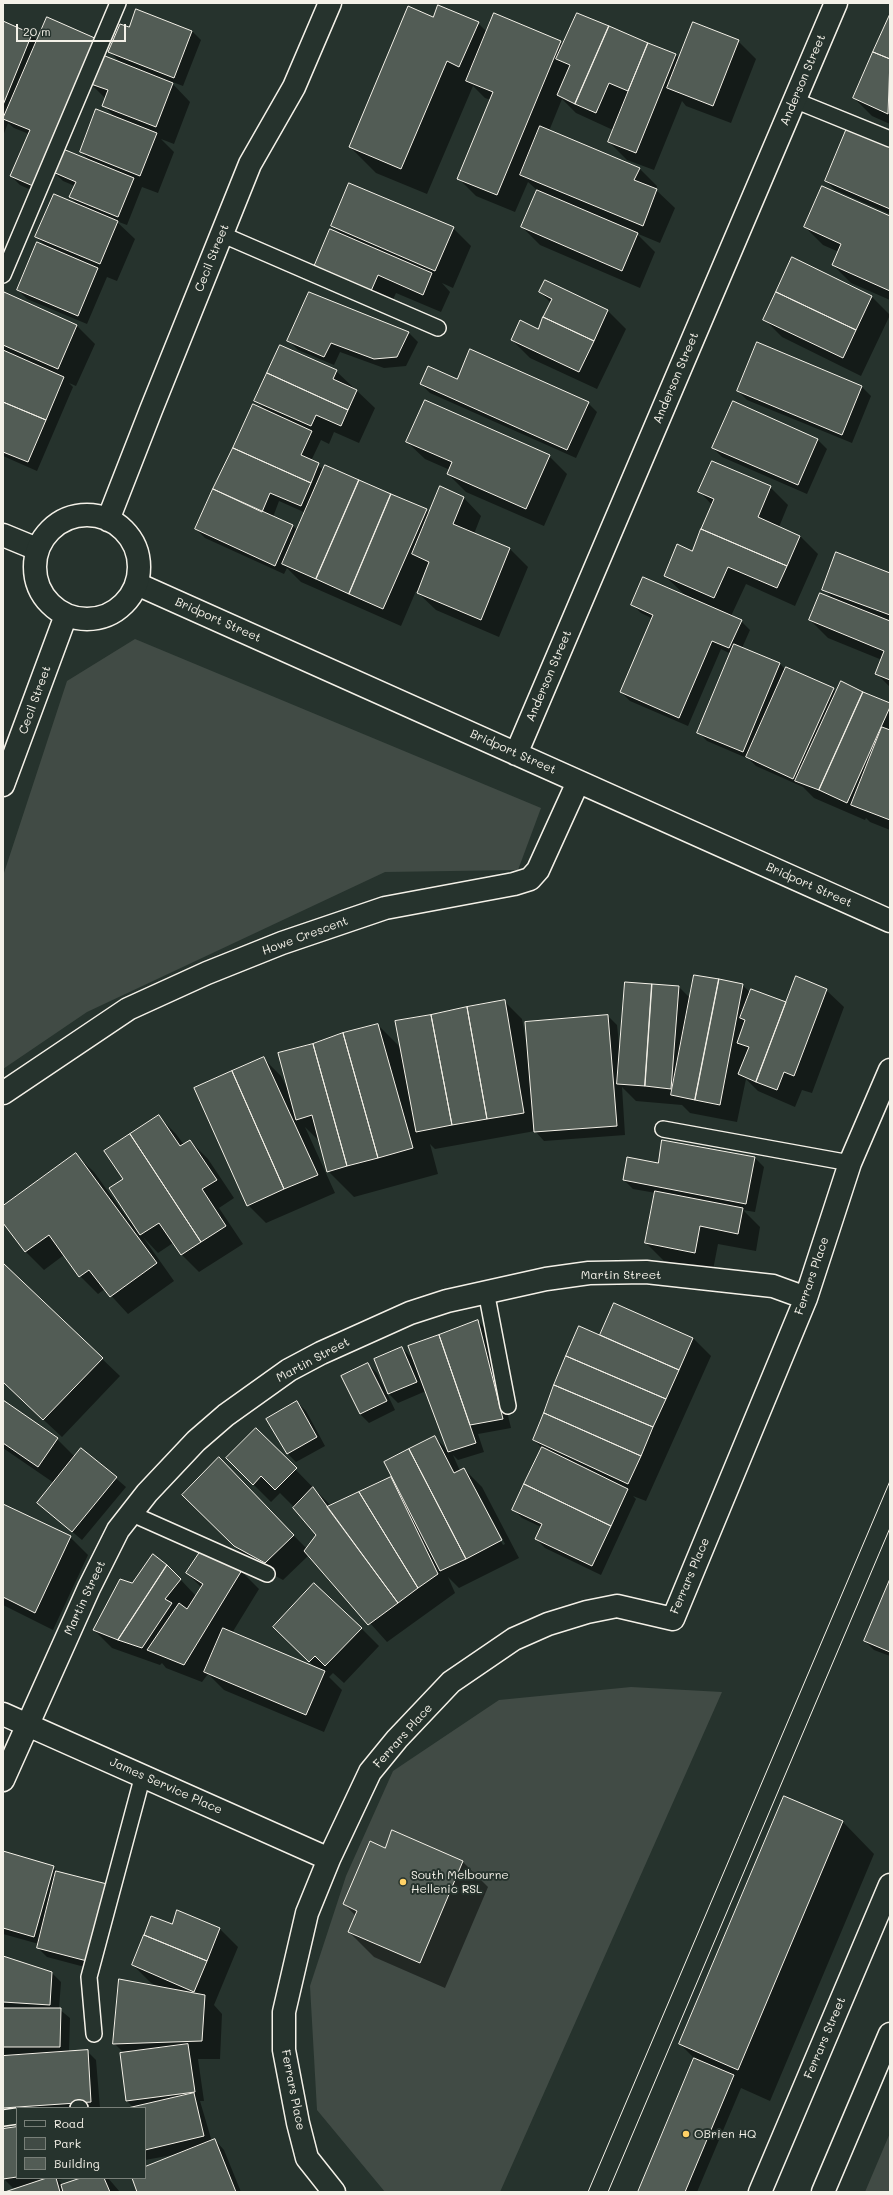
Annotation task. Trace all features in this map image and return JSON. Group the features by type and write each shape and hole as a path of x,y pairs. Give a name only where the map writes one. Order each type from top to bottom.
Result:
{"street":[{"name":"Cecil Street","path":"108,520 250,164 294,87 330,3"},
{"name":"Anderson Street","path":"516,754 836,3"},
{"path":"85,514 108,520 124,530 133,543 138,560 136,584 128,599 110,614 100,618 82,619 66,615 50,605 38,585 34,567 37,549 54,526 67,519 85,514"},
{"path":"3,535 37,549"},
{"name":"Bridport Street","path":"136,584 890,921"},
{"name":"Cecil Street","path":"3,785 66,615"},
{"name":"Howe Crescent","path":"3,1093 128,1009 207,973 282,943 385,908 514,884 530,879 538,870 578,782"},
{"name":"Ferrars Place","path":"334,2192 307,2158 298,2123 284,2050 284,2012 307,1913 329,1859 370,1772 397,1739 450,1682 483,1658 514,1639 548,1624 587,1612 617,1606 673,1619 806,1298 850,1163 890,1070"},
{"name":"Martin Street","path":"3,1780 88,1588 118,1530 130,1513 170,1467 196,1441 226,1415 289,1370 321,1353 410,1313 486,1291 546,1278 590,1273 646,1272 773,1286 806,1298"},
{"name":"James Service Place","path":"3,1714 329,1859"},
{"name":"Ferrars Street","path":"760,2192 890,1885"},
{"path":"823,2192 890,2034"}],"lane":[{"path":"3,275 7,257 118,3"},
{"path":"794,100 890,139"},
{"path":"221,234 438,328"},
{"path":"663,1129 850,1163"},
{"path":"486,1291 508,1406"},
{"path":"130,1513 267,1574"},
{"path":"94,2034 89,1977 143,1775"},
{"path":"3,2118 16,2116"}],"green space":[{"path":"135,639 541,808 518,870 385,872 87,1012 3,1069 3,876 67,681"},
{"path":"631,1687 722,1692 500,2192 385,2192 317,2110 310,1986 346,1876 393,1771 499,1700"},
{"path":"890,2133 890,2192 865,2192"}],"building":[{"path":"438,5 479,22 459,67 447,61 401,169 349,147 408,6 433,17"},
{"path":"136,9 192,31 174,78 108,52 120,24 129,27"},
{"path":"494,13 561,41 497,195 457,179 493,92 466,81"},
{"path":"577,13 609,26 575,104 557,95 570,65 556,59"},
{"path":"890,14 890,59 873,52"},
{"path":"47,17 97,39 33,186 10,176 30,130 3,119"},
{"path":"3,21 32,34 3,105"},
{"path":"693,22 739,40 713,106 667,88"},
{"path":"609,26 648,43 628,91 609,83 596,113 575,104"},
{"path":"648,43 676,54 636,153 608,142"},
{"path":"873,52 890,59 888,114 853,98"},
{"path":"100,54 173,83 156,127 102,106 108,90 88,83"},
{"path":"96,109 157,133 140,176 80,152"},
{"path":"540,126 640,168 634,180 657,189 643,226 520,175"},
{"path":"847,128 890,146 890,209 825,181"},
{"path":"63,149 134,178 118,217 69,197 76,182 53,172"},
{"path":"349,183 454,227 435,271 331,226"},
{"path":"822,186 890,216 890,291 832,265 841,244 804,227"},
{"path":"537,190 638,233 622,271 521,227"},
{"path":"54,194 118,221 100,264 35,237"},
{"path":"330,229 432,273 423,295 378,275 371,291 314,267"},
{"path":"37,242 98,268 78,316 17,290"},
{"path":"792,257 872,296 856,330 776,292"},
{"path":"545,280 608,310 594,341 543,317 552,299 539,292"},
{"path":"4,292 77,325 58,369 3,345"},
{"path":"309,292 409,332 397,357 374,359 331,343 324,357 287,341"},
{"path":"776,292 856,330 843,358 763,320"},
{"path":"543,317 594,341 579,372 511,340 520,320 538,329"},
{"path":"757,342 862,386 842,435 737,391"},
{"path":"280,345 337,370 333,379 357,390 348,410 267,373"},
{"path":"470,349 589,402 567,450 420,384 428,366 457,379"},
{"path":"3,350 64,377 46,420 3,402"},
{"path":"267,373 348,410 341,426 316,415 311,426 254,401"},
{"path":"425,400 550,455 526,509 447,474 452,462 406,442"},
{"path":"733,401 818,439 798,485 712,448"},
{"path":"3,402 46,420 28,462 3,452"},
{"path":"253,404 312,431 301,455 319,463 311,483 233,448"},
{"path":"233,448 311,483 301,506 270,493 262,512 213,489"},
{"path":"712,461 771,486 758,517 800,536 787,566 701,529 714,499 698,492"},
{"path":"325,465 359,480 316,579 282,564"},
{"path":"359,480 391,494 349,594 316,579"},
{"path":"440,486 464,497 453,524 510,548 481,620 417,593 429,562 412,554"},
{"path":"213,489 293,525 275,566 195,529"},
{"path":"391,494 427,509 383,609 349,594"},
{"path":"701,529 787,566 777,588 728,567 714,598 664,576 677,544 692,551"},
{"path":"836,552 890,573 890,615 822,590"},
{"path":"643,577 742,620 729,648 712,641 679,718 620,692 653,615 631,605"},
{"path":"820,593 890,621 890,680 875,674 884,651 809,620"},
{"path":"734,644 780,663 743,752 697,733"},
{"path":"786,667 834,688 793,779 746,757"},
{"path":"841,681 863,692 819,790 795,781"},
{"path":"863,692 890,703 890,707 847,803 819,790"},
{"path":"882,727 890,730 890,820 851,805"},
{"path":"694,975 719,979 695,1100 671,1095"},
{"path":"796,976 827,989 794,1076 784,1072 777,1090 756,1082"},
{"path":"719,979 743,984 720,1105 695,1100"},
{"path":"625,982 652,984 645,1086 617,1084"},
{"path":"652,984 679,986 671,1089 645,1086"},
{"path":"751,989 786,1002 756,1082 738,1074 749,1047 737,1043 745,1020 740,1018"},
{"path":"505,1000 524,1113 487,1119 467,1007"},
{"path":"467,1007 487,1119 452,1125 431,1015"},
{"path":"431,1015 452,1125 416,1132 395,1021"},
{"path":"608,1015 617,1126 534,1132 525,1022"},
{"path":"378,1024 413,1148 378,1158 343,1033"},
{"path":"343,1033 378,1158 347,1166 313,1044"},
{"path":"313,1044 347,1166 327,1172 312,1115 296,1120 278,1053"},
{"path":"264,1057 318,1175 284,1189 232,1071"},
{"path":"232,1071 284,1189 247,1206 194,1088"},
{"path":"159,1115 180,1146 190,1140 217,1180 202,1189 226,1226 201,1242 130,1134"},
{"path":"130,1134 201,1242 181,1255 159,1223 140,1235 109,1188 123,1179 104,1151"},
{"path":"662,1140 755,1157 746,1204 623,1180 627,1157 658,1163"},
{"path":"76,1153 157,1263 110,1297 89,1270 79,1277 49,1235 25,1252 3,1223 3,1206"},
{"path":"655,1191 743,1208 738,1234 700,1226 695,1253 645,1243"},
{"path":"3,1263 103,1358 43,1420 3,1382"},
{"path":"614,1303 693,1338 679,1370 600,1335"},
{"path":"478,1320 503,1419 470,1425 439,1335"},
{"path":"579,1326 679,1370 666,1399 566,1356"},
{"path":"439,1335 476,1443 448,1452 408,1346"},
{"path":"402,1347 417,1382 388,1394 374,1359"},
{"path":"566,1356 666,1399 653,1427 554,1385"},
{"path":"368,1363 387,1401 360,1414 341,1376"},
{"path":"554,1385 653,1427 641,1456 544,1413"},
{"path":"3,1400 58,1438 38,1467 3,1443"},
{"path":"297,1401 317,1437 287,1454 266,1419"},
{"path":"544,1413 641,1456 628,1484 533,1440"},
{"path":"256,1428 297,1468 275,1490 261,1476 253,1485 226,1458"},
{"path":"435,1436 454,1473 464,1468 502,1540 466,1559 409,1449"},
{"path":"542,1447 628,1489 611,1526 524,1484"},
{"path":"81,1448 117,1477 72,1532 37,1503"},
{"path":"409,1449 466,1559 440,1571 384,1462"},
{"path":"219,1457 294,1535 265,1563 234,1546 182,1495"},
{"path":"391,1477 438,1574 418,1588 359,1492"},
{"path":"524,1484 611,1526 592,1566 535,1539 542,1524 512,1510"},
{"path":"313,1487 398,1603 368,1625 304,1551 316,1535 293,1508"},
{"path":"359,1492 418,1588 398,1603 327,1507"},
{"path":"3,1504 71,1536 35,1613 3,1597"},
{"path":"200,1552 242,1570 184,1665 147,1650 179,1603 187,1609 203,1584 186,1573"},
{"path":"153,1554 167,1565 118,1640 93,1630 120,1579 132,1583"},
{"path":"167,1565 181,1579 165,1599 172,1603 142,1648 118,1640"},
{"path":"890,1579 890,1652 864,1641"},
{"path":"314,1583 362,1628 325,1666 315,1656 309,1662 273,1627"},
{"path":"223,1628 325,1671 306,1715 204,1672"},
{"path":"784,1796 843,1821 738,2070 679,2044"},
{"name":"South Melbourne Hellenic RSL","path":"392,1830 463,1861 420,1963 348,1932 357,1911 343,1904 370,1841 385,1848"},
{"path":"3,1851 54,1866 34,1937 3,1928"},
{"path":"56,1871 107,1884 87,1961 37,1948"},
{"path":"177,1910 220,1928 207,1961 144,1935 151,1916 172,1924"},
{"path":"144,1935 207,1961 194,1992 132,1965"},
{"path":"3,1956 52,1972 50,2005 3,2002"},
{"path":"119,1979 205,1995 202,2041 113,2044"},
{"path":"3,2008 61,2008 60,2047 3,2047"},
{"path":"188,2044 195,2092 126,2101 120,2053"},
{"path":"88,2050 91,2102 3,2108 3,2056"},
{"name":"OBrien HQ","path":"694,2058 734,2075 685,2192 638,2192"},
{"path":"194,2093 204,2136 146,2150 146,2107 132,2107"},
{"path":"16,2127 16,2177 3,2179 3,2129"},
{"path":"215,2139 236,2192 137,2192 132,2179 146,2179 146,2167"},
{"path":"44,2179 56,2179 60,2192 5,2192"},
{"path":"78,2179 104,2179 110,2192 63,2192 61,2185"}],"tram line":[{"path":"588,2192 890,1481"},
{"path":"608,2192 890,1528"}],"place":[{"name":"South Melbourne Hellenic RSL","path":"403,1882"},
{"name":"OBrien HQ","path":"686,2134"}]}
